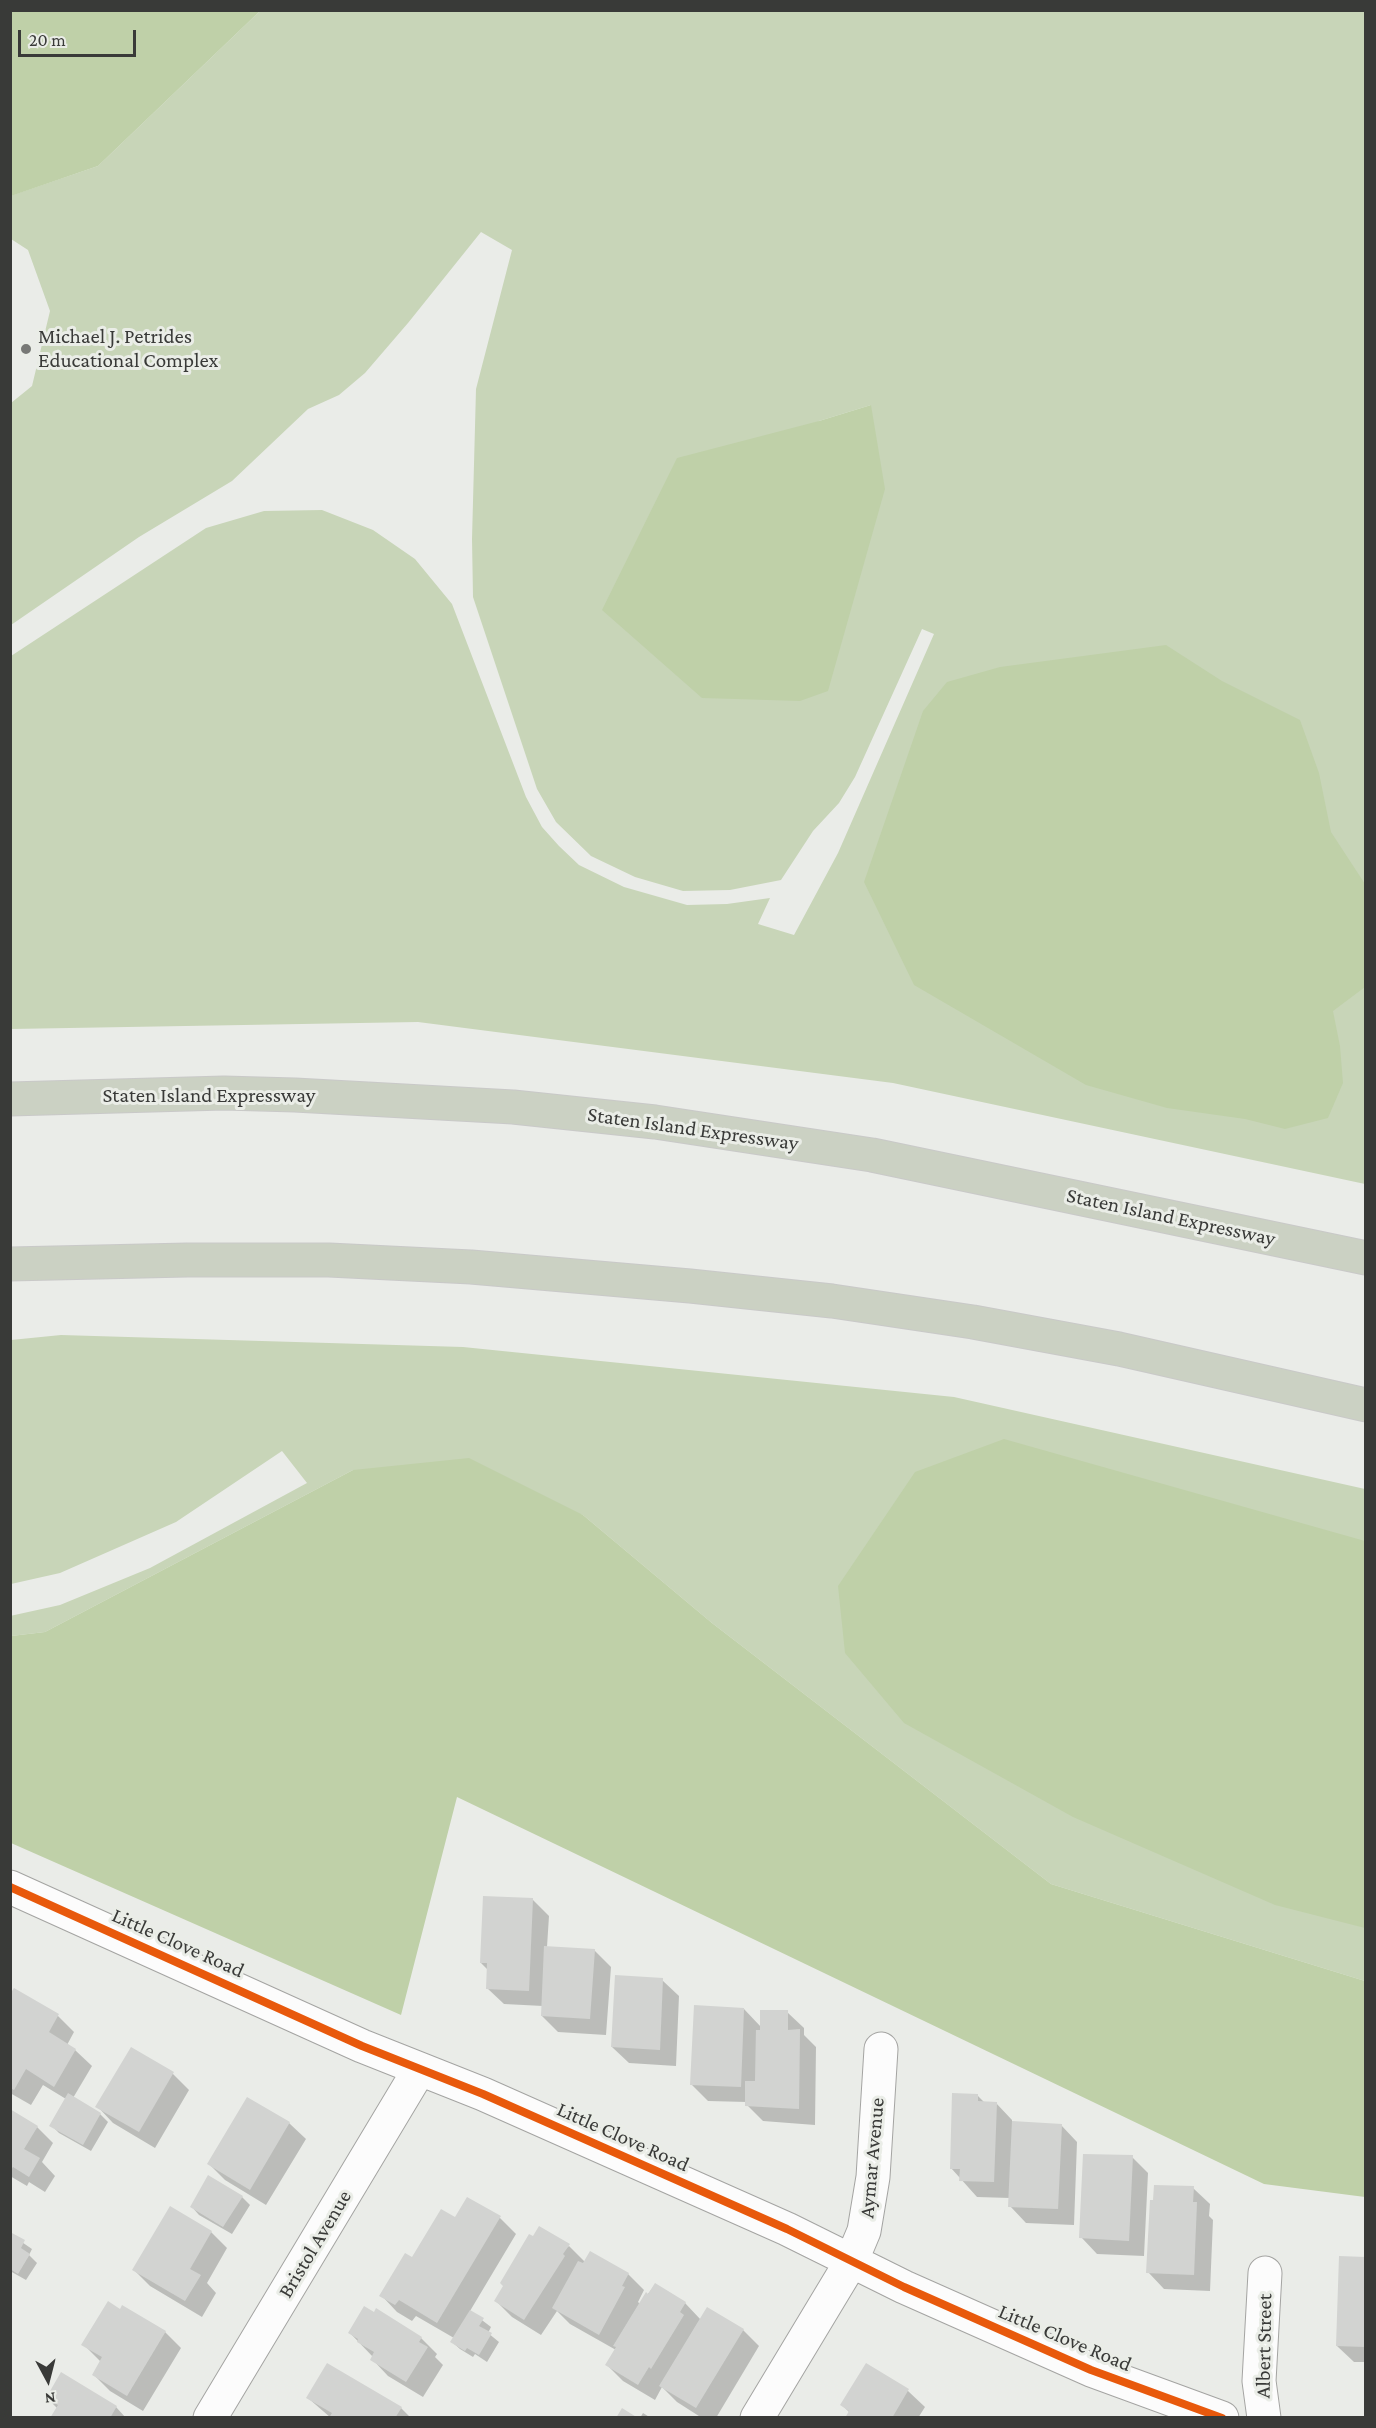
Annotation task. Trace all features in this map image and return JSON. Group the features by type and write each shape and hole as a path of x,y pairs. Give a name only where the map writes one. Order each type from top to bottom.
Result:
{"highway":[{"name":"Staten Island Expressway","path":"10,1100 203,1094 295,1095 513,1107 655,1122 872,1155 1365,1258"},
{"path":"10,1264 187,1260 353,1261 547,1273 702,1287 832,1301 974,1322 1119,1349 1365,1405"}],"street":[{"name":"Little Clove Road","path":"10,1887 362,2046 483,2094 787,2229 851,2262 1090,2370 1222,2418"},
{"name":"Aymar Avenue","path":"757,2418 851,2262 864,2231 871,2198 881,2049"},
{"name":"Bristol Avenue","path":"210,2418 419,2070"},
{"name":"Albert Street","path":"1264,2418 1259,2381 1265,2273"}],"green space":[{"path":"10,11 260,11 98,166 11,196"},
{"path":"260,11 1365,11 1365,1184 893,1083 418,1022 11,1029 11,656 206,528 264,511 322,510 373,530 415,559 452,604 526,797 542,827 559,846 579,865 624,887 687,905 727,904 770,898 758,924 794,935 838,853 934,634 922,629 855,777 839,803 813,831 781,880 730,890 683,891 635,877 591,856 556,822 537,789 473,597 472,539 476,389 512,250 481,232 365,373 339,395 308,409 232,481 139,537 11,625 11,403 32,386 50,311 28,250 11,239 10,196 98,166","holes":["871,405 702,698 819,421"]},
{"path":"871,405 885,489 828,691 800,701 702,698 602,610 677,458"},
{"path":"1166,645 1222,681 1300,720 1319,773 1331,832 1365,884 1365,987 1333,1011 1340,1046 1343,1083 1328,1118 1285,1129 1245,1119 1167,1108 1086,1085 914,985 864,882 923,711 947,682 1000,667"},
{"path":"61,1335 463,1347 954,1397 1365,1489 1365,1981 1051,1884 712,1623 583,1515 353,1470 45,1632 11,1636 10,1616 60,1605 150,1568 307,1483 282,1451 176,1522 60,1573 11,1584 11,1340"},
{"path":"1004,1439 1365,1541 1365,1928 1275,1905 1073,1817 904,1723 845,1653 838,1586 915,1472"},
{"path":"469,1458 583,1515 712,1623 1051,1884 1365,1981 1365,2197 1264,2184 457,1797 401,2015 11,1843 11,1636 45,1632 353,1470"}],"building":[{"path":"483,1896 533,1898 529,1991 486,1989 487,1963 480,1963"},
{"path":"544,1946 595,1949 590,2019 541,2016"},
{"path":"615,1975 663,1978 660,2050 611,2047"},
{"path":"14,1988 59,2014 49,2032 76,2049 54,2087 26,2069 14,2090 10,2088 10,1994"},
{"path":"694,2005 744,2008 741,2087 690,2085"},
{"path":"760,2010 788,2010 788,2030 800,2029 799,2109 745,2106 745,2081 755,2081 756,2030 760,2030"},
{"path":"131,2047 174,2072 139,2132 95,2107"},
{"path":"68,2093 101,2113 83,2145 49,2126"},
{"path":"952,2093 978,2094 978,2101 997,2102 994,2182 959,2181 960,2169 950,2169"},
{"path":"247,2097 290,2122 250,2190 207,2164"},
{"path":"10,2109 38,2126 24,2149 40,2158 29,2177 13,2167 10,2171"},
{"path":"1012,2121 1062,2124 1058,2209 1008,2207"},
{"path":"1083,2154 1133,2155 1129,2241 1079,2238"},
{"path":"208,2175 243,2196 223,2227 190,2207"},
{"path":"1154,2185 1194,2186 1193,2202 1197,2202 1194,2275 1146,2273 1150,2200 1153,2200"},
{"path":"467,2197 501,2216 437,2323 399,2300 395,2305 379,2296 405,2253 412,2257 441,2209 455,2217"},
{"path":"170,2206 212,2231 190,2269 201,2275 185,2301 132,2270"},
{"path":"539,2226 570,2244 563,2254 565,2256 524,2320 494,2301 503,2286 500,2283 529,2234 533,2236"},
{"path":"10,2232 25,2240 21,2248 30,2254 18,2274 10,2269"},
{"path":"590,2251 629,2273 622,2286 625,2287 599,2335 552,2308 578,2261 583,2263"},
{"path":"1339,2256 1366,2257 1366,2347 1336,2346"},
{"path":"655,2283 686,2302 680,2312 684,2315 651,2369 649,2367 638,2385 605,2365 616,2347 613,2346 646,2292 648,2294"},
{"path":"108,2301 120,2309 122,2305 166,2331 127,2396 92,2375 102,2357 81,2345"},
{"path":"364,2306 374,2312 376,2308 422,2337 419,2342 428,2347 406,2382 370,2360 374,2352 357,2342 358,2339 348,2333"},
{"path":"707,2307 744,2329 696,2408 659,2386"},
{"path":"470,2310 484,2318 479,2326 492,2333 479,2355 467,2348 465,2351 450,2342"},
{"path":"327,2363 402,2407 395,2418 329,2418 332,2413 306,2398"},
{"path":"866,2363 909,2389 892,2418 845,2418 849,2411 840,2405"},
{"path":"61,2372 117,2406 110,2418 50,2418 58,2405 46,2398"},
{"path":"622,2408 638,2418 616,2418"}],"cycle path":[{"path":"10,1887 362,2046 483,2094 787,2229 904,2287 1091,2370 1222,2418"}],"place":[{"name":"Michael J. Petrides Educational Complex","path":"26,349"}]}
